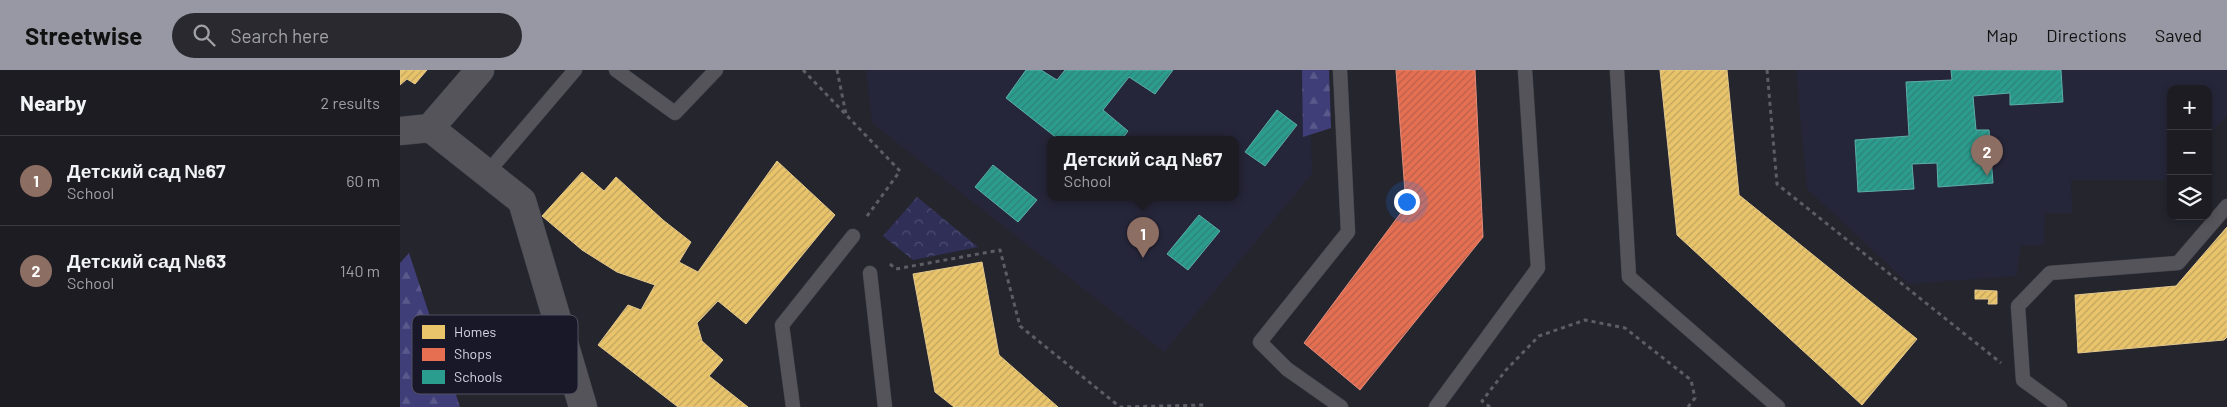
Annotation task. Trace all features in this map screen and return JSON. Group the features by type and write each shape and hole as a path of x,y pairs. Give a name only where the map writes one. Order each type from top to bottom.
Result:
{"street":[{"path":"400,132 430,128 480,70"},
{"path":"430,128 522,201 556,315"},
{"path":"578,390 583,407"}],"lane":[{"path":"487,173 575,70"},
{"path":"616,70 675,114 716,70"},
{"path":"1340,70 1348,232 1260,342 1288,369 1341,407"},
{"path":"1436,407 1538,268 1524,70"},
{"path":"1617,70 1629,277 1778,407"},
{"path":"2060,407 2023,380 2018,306 2050,273 2178,263 2227,206"},
{"path":"793,407 782,324 853,236"},
{"path":"870,273 885,407"}],"path":[{"path":"803,70 900,171 853,236"},
{"path":"837,70 846,115"},
{"path":"1766,70 1777,184 2023,380"},
{"path":"888,263 896,268 1000,250 1020,326 1120,407 1204,405 1204,407"},
{"path":"1490,407 1482,401 1506,370 1539,336 1585,320 1625,328 1691,380 1695,398 1688,407"}],"shaded area":[{"path":"866,70 1309,70 1312,174 1164,352 872,123"},
{"path":"1796,70 2227,70 2227,116 2212,131 2212,85 2167,85 2167,177 2164,180 2071,180 2072,213 2045,213 2044,245 2021,246 2016,276 1909,284 1807,189"}],"green space":[{"path":"1302,70 1329,70 1331,128 1303,137"},
{"path":"917,197 978,247 913,260 883,236"},
{"path":"409,253 430,315 412,315 412,394 456,394 460,407 400,407 400,263"}],"building: Homes":[{"path":"400,70 427,70 415,84 407,79 400,85"},
{"path":"1660,70 1727,70 1739,195 1917,339 1862,405 1677,235"},
{"path":"777,161 835,215 746,324 718,301 697,323 702,341 723,360 709,376 748,407 678,407 598,345 628,305 641,310 655,285 617,272 582,250 542,216 582,172 604,191 616,177 663,220 691,242 679,262 698,272"},
{"path":"2227,227 2227,337 2224,340 2078,353 2075,295 2176,286"},
{"path":"982,262 999,355 1058,407 954,407 935,392 913,274"},
{"path":"1975,290 1997,291 1997,304 1988,304 1989,299 1975,299"}],"building: Shops":[{"path":"1396,70 1475,70 1483,237 1360,390 1304,343 1406,206"}],"building: Schools":[{"path":"1026,70 1041,70 1057,80 1065,70 1173,70 1155,94 1129,77 1103,110 1128,131 1124,136 1054,136 1006,98"},
{"path":"1951,70 2061,70 2063,102 2010,105 2010,93 1973,96 1976,130 1989,130 1993,183 1938,187 1937,163 1912,164 1914,189 1858,192 1855,140 1909,136 1906,82 1952,80"},
{"path":"1277,110 1297,125 1265,166 1245,152"},
{"path":"993,165 1037,200 1018,222 975,187"},
{"path":"1199,215 1220,231 1188,270 1167,254"}],"place":[{"name":"Детский сад №63","path":"1987,176"},
{"name":"Детский сад №67","path":"1143,258"}]}
